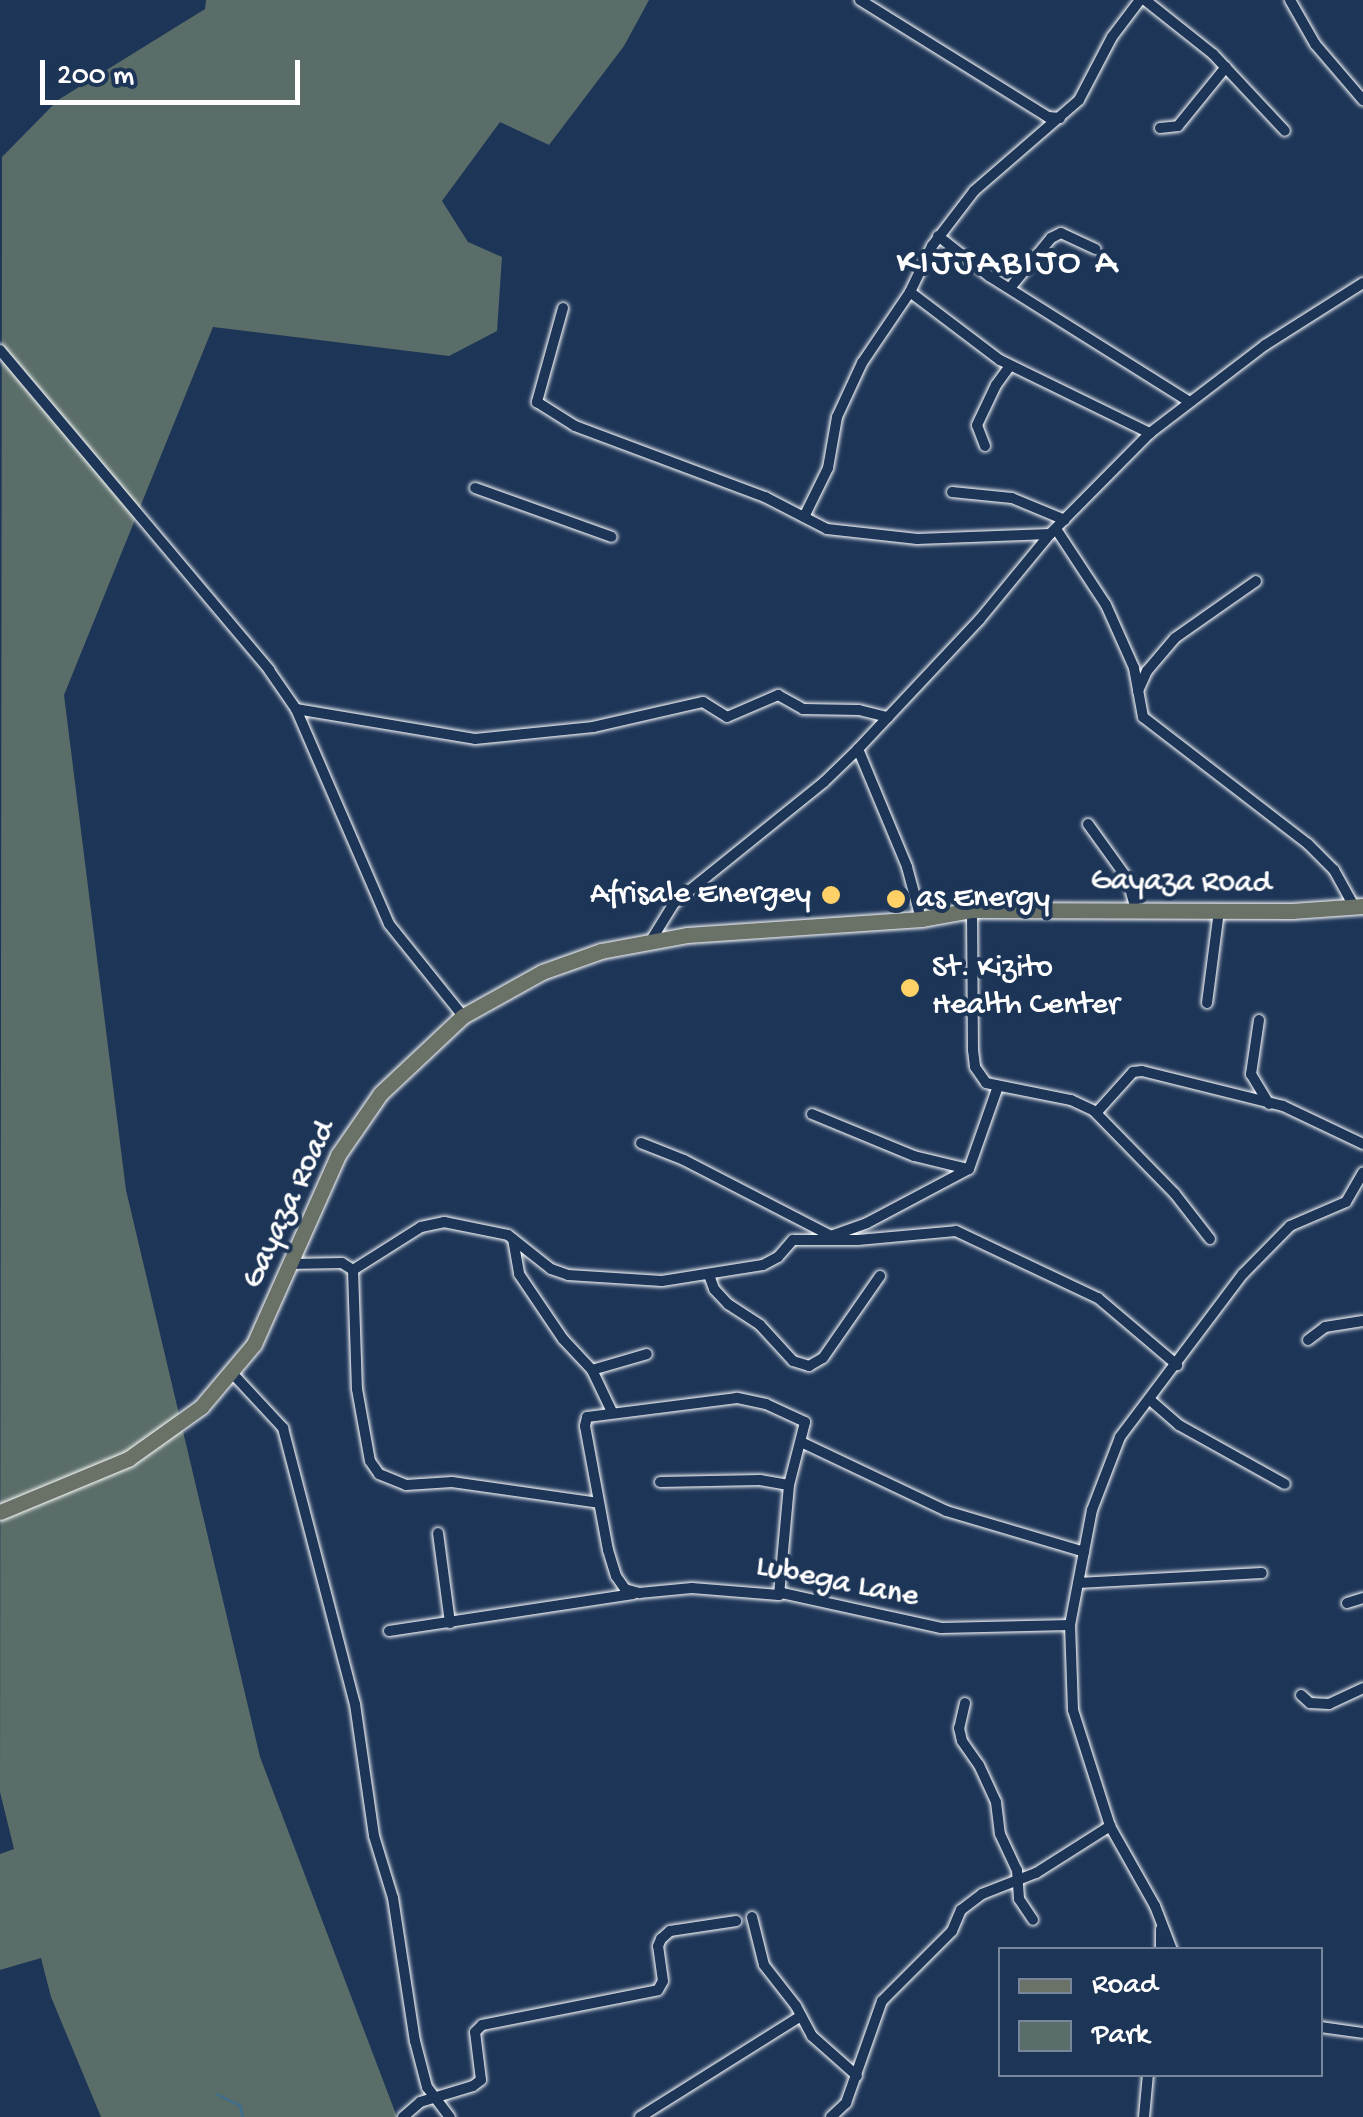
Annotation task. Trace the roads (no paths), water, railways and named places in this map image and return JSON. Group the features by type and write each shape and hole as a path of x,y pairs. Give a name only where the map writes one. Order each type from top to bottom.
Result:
{"main road":[{"name":"Gayaza Road","path":"0,1512 90,1476 156,1443 202,1407 233,1374 270,1314 317,1197 362,1118 402,1068 463,1016 542,972 602,951 650,942 752,928 921,919 972,910 1219,912 1359,907"}],"street":[{"path":"860,0 1048,117 1060,118 1079,100 1112,37 1142,0 1180,24 1186,36 1226,67 1285,130"},
{"path":"1290,0 1316,44 1363,100"},
{"path":"1160,128 1178,126 1226,67"},
{"path":"804,517 828,468 838,417 862,363 910,292 938,236 974,191 1079,100"},
{"path":"1010,288 1051,238 1060,233 1096,249"},
{"path":"938,236 1010,288 1190,402"},
{"path":"650,942 674,904 824,782 858,749 1057,528 1150,433 1264,345 1363,283"},
{"path":"910,292 1010,366 1150,433"},
{"path":"563,308 537,396 540,408 575,426 764,497 827,529 917,540 1057,528"},
{"path":"0,350 269,670 296,709 389,924 463,1016"},
{"path":"985,446 977,425 1010,366"},
{"path":"475,488 612,538"},
{"path":"952,492 1012,498 1057,528 1106,605 1134,668 1143,717 1308,844 1334,870 1359,907"},
{"path":"1138,692 1147,671 1175,638 1256,581"},
{"path":"296,709 475,739 593,727 703,702 727,717 778,694 803,709 858,710 888,717"},
{"path":"858,749 907,867 921,919"},
{"path":"1088,824 1127,878 1136,910"},
{"path":"972,910 975,1067 986,1083 1071,1100 1094,1112 1175,1194 1210,1239"},
{"path":"1207,1003 1219,912"},
{"path":"1258,1020 1251,1074 1270,1104"},
{"path":"1094,1112 1104,1109 1133,1072 1142,1071 1300,1112 1317,1124 1363,1144"},
{"path":"641,1143 684,1160 827,1237 867,1223 969,1169 998,1086"},
{"path":"812,1114 914,1156 969,1169"},
{"path":"1171,1947 1155,1906 1110,1826 1077,1730 1070,1625 1084,1552 1112,1452 1148,1400 1273,1240 1290,1226 1346,1202 1363,1172"},
{"path":"352,1270 433,1223 513,1239 551,1269 568,1275 662,1281 773,1261 793,1240 956,1230 1098,1298 1177,1365"},
{"path":"513,1239 519,1274 563,1340 592,1370 612,1412"},
{"path":"290,1264 342,1263 352,1270"},
{"path":"352,1270 357,1388 370,1461 379,1474 406,1485 452,1482 599,1504"},
{"path":"709,1275 714,1289 728,1304 760,1325 793,1362 810,1366 822,1358 880,1276"},
{"path":"1308,1340 1325,1327 1363,1320"},
{"path":"592,1370 648,1354"},
{"path":"233,1374 283,1428 355,1704 374,1836 393,1898 415,2041 433,2098 450,2117"},
{"path":"639,1593 625,1589 616,1576 584,1421 593,1414 736,1398 798,1416 805,1422 789,1485 778,1595"},
{"path":"1148,1400 1180,1425 1285,1484"},
{"path":"801,1442 946,1511 1084,1552"},
{"path":"660,1482 756,1480 789,1485"},
{"path":"438,1533 450,1622"},
{"path":"1078,1583 1262,1573"},
{"name":"Lubega Lane","path":"389,1631 639,1593 722,1588 799,1595 940,1628 1070,1625"},
{"path":"1347,1603 1363,1598"},
{"path":"1301,1695 1310,1703 1329,1704 1363,1688"},
{"path":"964,1702 959,1728 962,1741 979,1764 996,1802 1000,1834 1017,1870 1019,1899 1033,1920"},
{"path":"831,2117 846,2102 882,2002 952,1931 969,1902 1015,1881 1110,1826"},
{"path":"752,1918 764,1965 820,2045 856,2076"},
{"path":"403,2117 433,2098 481,2080 475,2032 482,2024 658,1990 663,1981 658,1946 661,1939 670,1932 736,1921"},
{"path":"1161,1947 1162,1928"},
{"path":"640,2117 801,2016"},
{"path":"1323,2027 1363,2033"},
{"path":"1144,2117 1148,2077"}],"waterway":[{"path":"217,2094 240,2105 243,2117"}],"place":[{"name":"Afrisale Energey","path":"831,895"},
{"name":"as Energy","path":"896,899"},
{"name":"St. Kizito Health Center","path":"910,988"}],"district":[{"name":"KIJJABIJO A","path":"1008,265"}]}
